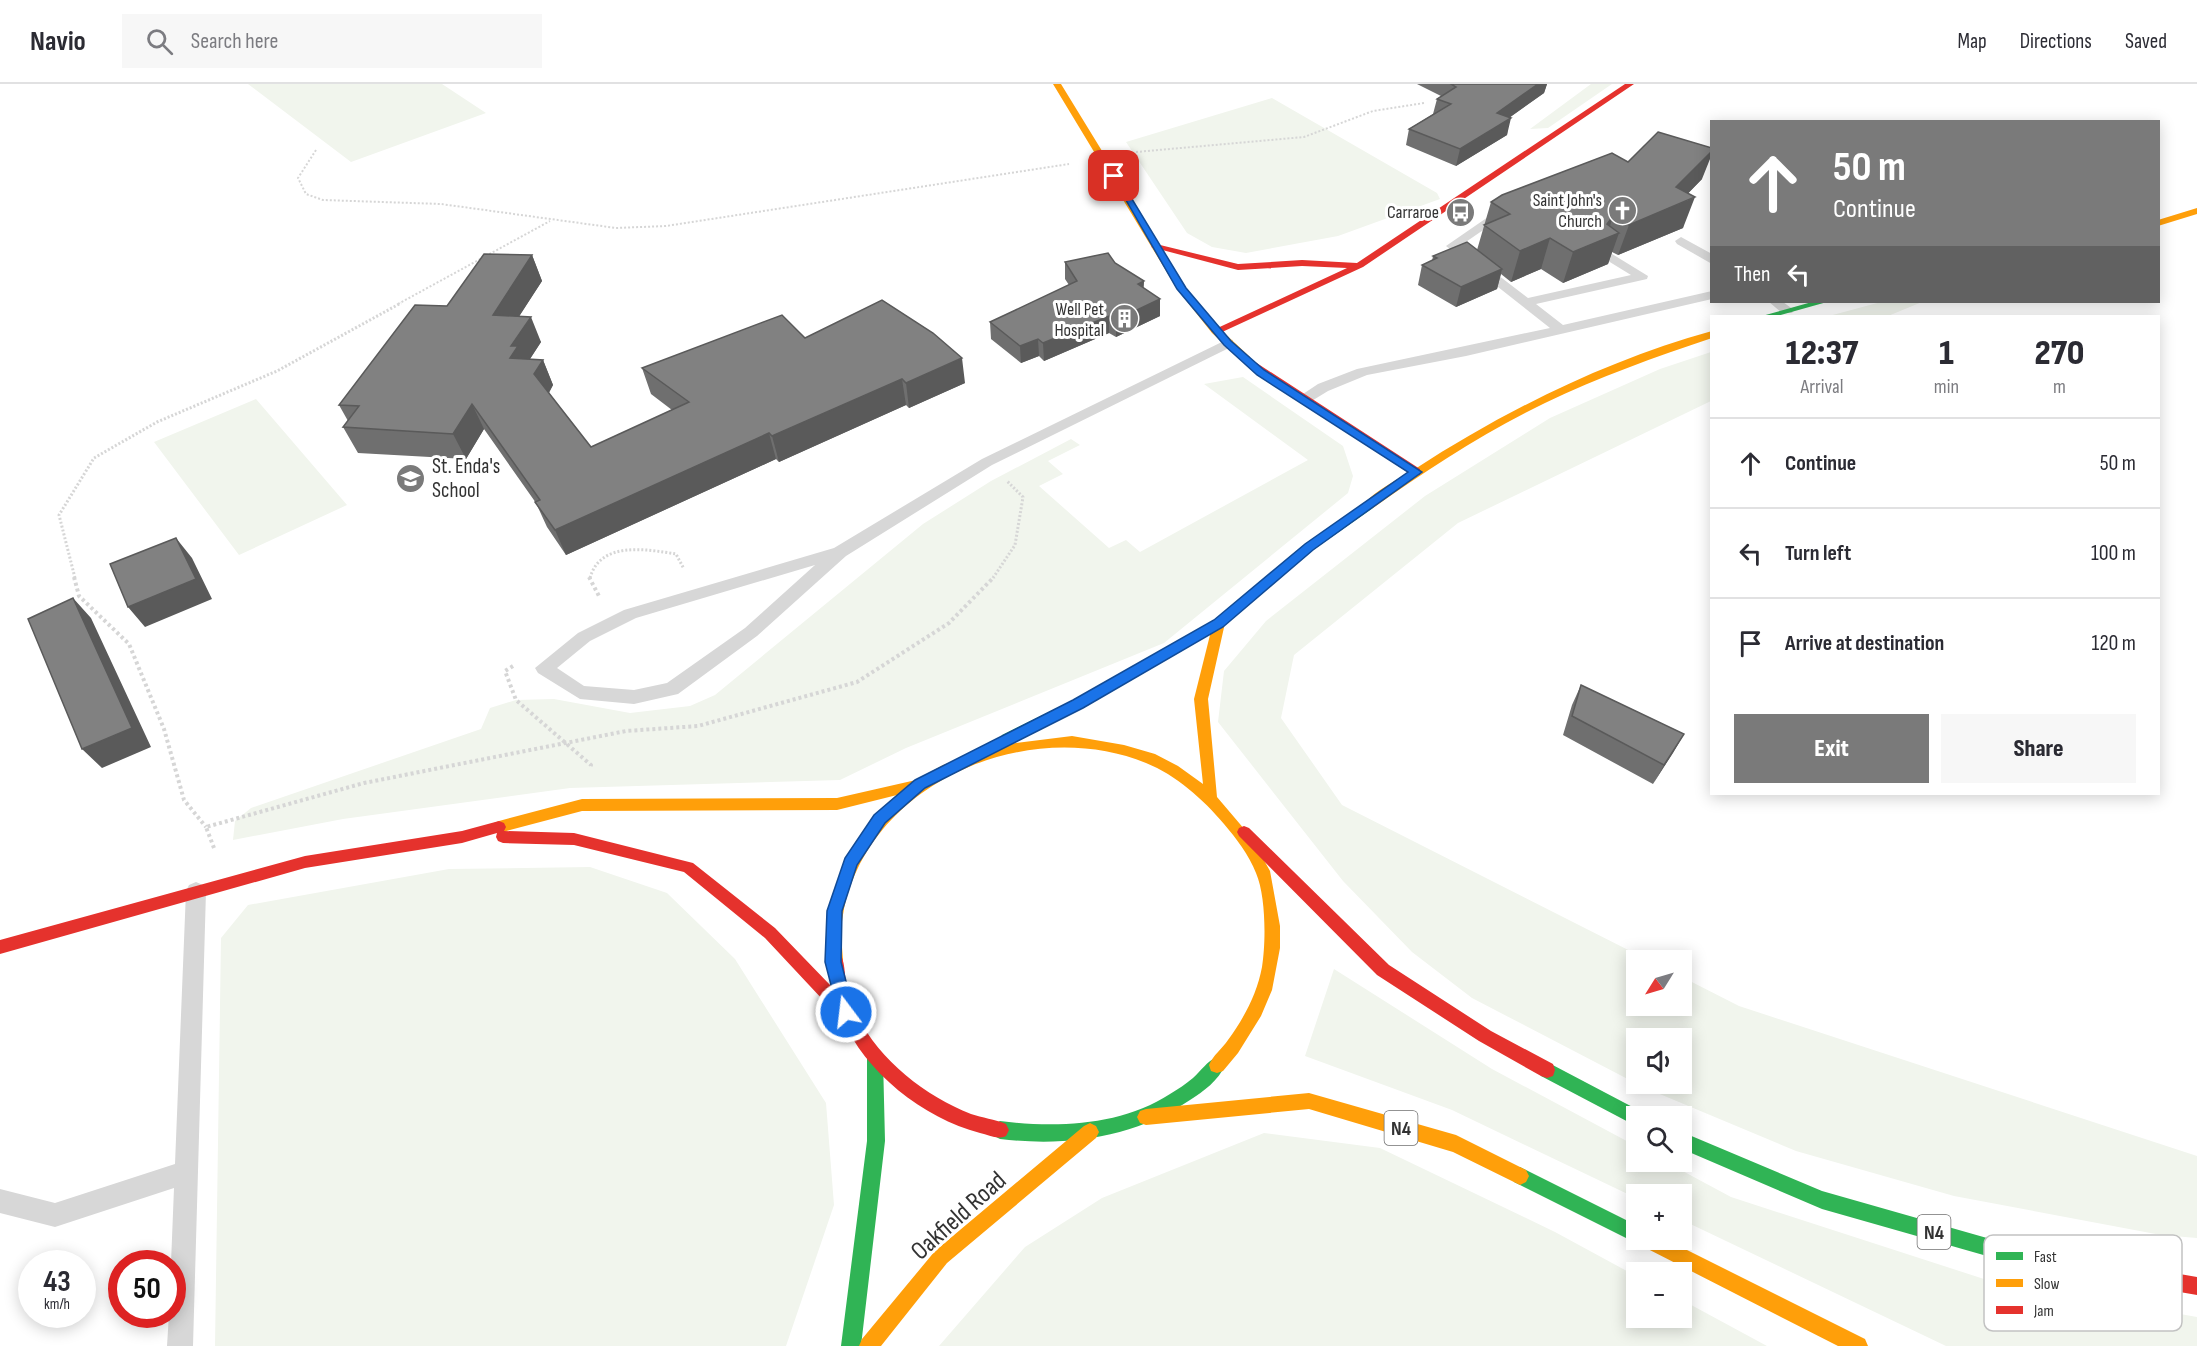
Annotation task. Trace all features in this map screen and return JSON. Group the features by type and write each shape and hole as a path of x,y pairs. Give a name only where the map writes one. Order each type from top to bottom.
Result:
{"main road":[{"path":"1057,84 1182,289 1222,337 1260,372 1416,472"},
{"path":"1222,337 1360,265 1630,84"},
{"path":"2160,222 2197,211"},
{"path":"1156,247 1238,267 1302,263 1360,265"},
{"path":"1770,315 1818,303"},
{"path":"846,1012 833,962 835,911 850,863 880,819 920,784 1078,704 1219,623 1309,547 1416,472 1541,400 1664,350 1710,335"},
{"path":"1211,796 1201,699 1219,623"},
{"path":"967,759 1019,744 1072,741 1124,750 1171,768 1211,796 1244,832 1383,970 1485,1036 1626,1113"},
{"path":"0,947 305,862 462,837 582,805 837,804 920,784"},
{"path":"462,837 574,839 688,867 770,933 846,1012 875,1059 919,1098 975,1124 1032,1135 1090,1132 1146,1117 1202,1083 1244,1038 1269,986 1276,932 1268,879 1244,832"},
{"path":"851,1346 876,1141 875,1059"},
{"name":"N4","path":"1146,1117 1309,1101 1456,1144 1626,1229"},
{"name":"Oakfield Road","path":"869,1346 940,1257 1090,1132"},
{"name":"N4","path":"1692,1145 1822,1200 1984,1246"},
{"path":"1668,1250 1858,1346"},
{"name":"N4","path":"2182,1283 2197,1286"}],"lane":[{"path":"1501,212 1452,246 1561,330"},
{"path":"1680,241 1710,259"},
{"path":"1525,303 1641,276 1604,253"},
{"path":"1305,399 1318,390 1358,372 1463,353 1710,295"},
{"path":"1776,303 1786,310"},
{"path":"840,552 630,614 584,637 544,668 580,692 634,697 672,689 751,632 840,552 987,462 1222,337"},
{"path":"180,1346 196,891"},
{"path":"0,1201 55,1215 186,1172"}],"path":[{"path":"316,150 298,178 306,194 323,200 441,204 616,228 666,226 1132,152 1261,143 1304,137 1373,111 1424,103"},
{"path":"206,827 184,800 164,729 129,644 79,596 59,515 94,458 157,422 277,371 550,220"},
{"path":"613,623 589,577 603,559 623,549 657,550 676,554 697,595"}],"shaded area":[{"path":"248,84 442,84 486,113 351,162"},
{"path":"1591,84 1612,84 1548,128 1530,129"},
{"path":"1272,98 1437,193 1440,199 1338,236 1246,253 1212,247 1187,233 1126,142"},
{"path":"1877,303 1920,303 1890,315 1833,315"},
{"path":"1710,352 1710,401 1458,523 1294,655 1281,718 1342,805 1628,950 1626,950 1626,1016 1692,1016 1692,982 1739,1006 2197,1156 2197,1238 2161,1235 1954,1196 1796,1151 1660,1094 1692,1094 1692,1028 1626,1028 1626,1078 1472,998 1412,952 1343,881 1218,722 1224,671 1266,621 1425,496 1550,418 1660,369"},
{"path":"1243,377 1343,446 1353,476 1348,493 1164,643 906,748 840,780 570,788 343,819 233,840 235,821 251,808 481,729 490,708 516,700 554,699 630,713 690,706 715,695 923,524 991,481 1071,439 1080,445 1048,461 1063,474 1039,486 1109,548 1126,540 1140,552 1308,460 1204,384"},
{"path":"256,399 347,505 239,555 154,442"},
{"path":"590,867 667,893 735,959 826,1103 834,1205 786,1346 215,1346 221,938 248,905 449,869"},
{"path":"1334,969 1492,1069 1626,1141 1626,1172 1684,1172 1731,1197 1984,1279 1984,1331 2182,1331 2182,1314 2197,1317 2197,1346 1946,1346 1692,1225 1692,1184 1626,1184 1626,1193 1452,1110 1305,1056"},
{"path":"1264,1133 1380,1148 1555,1232 1626,1271 1626,1328 1692,1328 1692,1305 1767,1346 939,1346 1025,1247 1102,1198"}],"building":[{"path":"1451,84 1538,84 1497,113 1511,118 1460,149 1409,129 1451,104 1437,99 1456,87"},
{"path":"1658,132 1710,147 1710,153 1676,187 1695,197 1629,225 1613,216 1607,224 1619,233 1573,252 1550,238 1520,251 1484,225 1510,214 1491,202 1502,195 1612,153 1628,162"},
{"path":"1467,242 1502,269 1461,287 1422,265 1437,258 1433,256"},
{"path":"1108,253 1115,263 1144,281 1138,284 1160,299 1116,320 1109,316 1043,343 1038,339 1020,346 990,322 1077,281 1065,262"},
{"path":"484,254 532,255 493,315 531,317 511,346 518,346 510,358 543,360 534,374 591,447 689,402 642,368 782,315 805,338 882,300 933,333 962,358 906,383 902,379 772,436 769,433 555,530 535,502 540,500 472,404 453,434 343,427 359,406 339,405 415,305 447,306"},
{"path":"176,538 196,579 128,607 110,564"},
{"path":"73,598 132,728 82,749 28,619"},
{"path":"1581,685 1684,734 1664,765 1572,716"}],"traffic: fast":[{"path":"1771,315 1818,303"},
{"path":"1007,739 1078,704 1219,623 1309,547 1369,505"},
{"path":"851,1346 876,1141 875,1059"},
{"path":"1000,1130 1050,1134 1101,1128 1126,1122 1173,1102 1197,1086 1217,1065"},
{"path":"1547,1070 1626,1113"},
{"path":"1692,1145 1822,1200 1984,1246"},
{"path":"1520,1176 1626,1229"}],"traffic: slow":[{"path":"1057,84 1182,289 1216,331 1246,359"},
{"path":"2160,222 2197,211"},
{"path":"1369,505 1453,450 1541,401 1626,365 1710,335"},
{"path":"1211,796 1201,699 1219,623"},
{"path":"1072,741 1137,754 1173,770 1225,814 1246,841 1263,871 1272,926 1269,969 1256,1010 1245,1030 1217,1065"},
{"path":"835,960 834,924 837,906 846,880 858,855 876,827 897,803 921,784 948,769 977,758 1040,744 1072,741"},
{"path":"499,827 582,805 837,804 914,785"},
{"path":"1146,1117 1309,1101 1456,1144 1520,1176"},
{"path":"869,1346 941,1257 1090,1132"},
{"path":"1668,1250 1858,1346"}],"traffic: jam":[{"path":"1216,331 1360,265 1630,84"},
{"path":"1156,247 1238,267 1302,263 1355,265"},
{"path":"1246,359 1261,372 1416,472"},
{"path":"0,947 305,862 462,837 499,827"},
{"path":"1244,832 1383,970 1485,1036 1547,1070"},
{"path":"503,837 574,839 688,867 770,933 844,1011"},
{"path":"835,960 840,990 851,1019 868,1046 890,1071 915,1092 942,1109 971,1122 1000,1130"},
{"path":"2182,1283 2197,1286"}],"place":[{"name":"Saint John's Church","path":"1623,210"},
{"name":"Carraroe","path":"1460,212"},
{"name":"Well Pet Hospital","path":"1125,319"},
{"name":"St. Enda's School","path":"411,478"}],"route":[{"path":"846,1012 833,962 835,911 850,863 880,819 920,784 1078,704 1219,623 1309,547 1416,472 1260,372 1216,332 1182,289 1114,176"}]}
